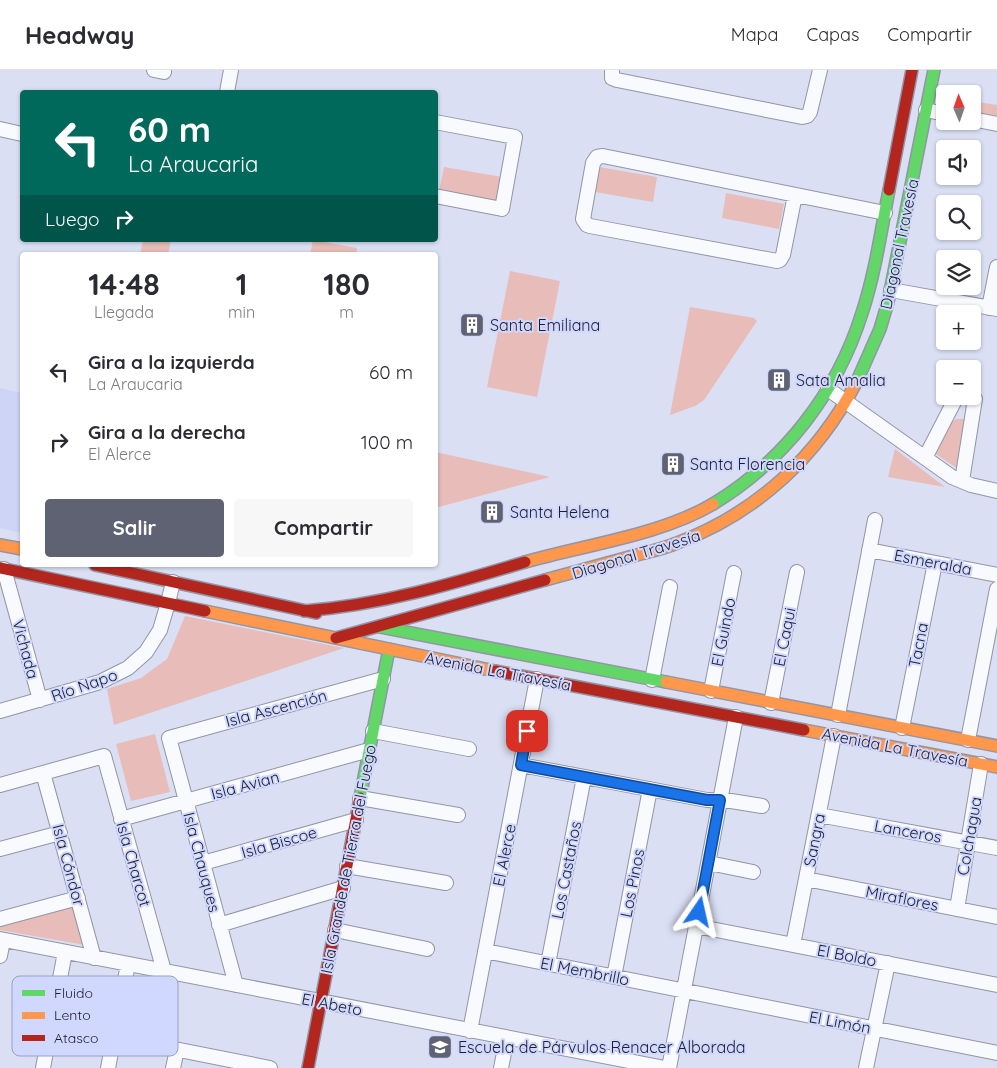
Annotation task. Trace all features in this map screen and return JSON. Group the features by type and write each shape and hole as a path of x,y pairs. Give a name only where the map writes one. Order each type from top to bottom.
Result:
{"street":[{"path":"227,90 231,70"},
{"path":"612,70 612,78 617,80 802,117 808,116 810,112 820,70"},
{"name":"Diagonal Travesía","path":"304,610 350,607 399,597 645,531 683,518 712,505 763,469 797,432 828,389 850,347 863,314 872,278 912,70"},
{"name":"Diagonal Travesía","path":"335,638 676,544 721,525 752,506 785,480 819,442 846,400 872,350 891,290 934,70"},
{"path":"926,110 936,112"},
{"path":"981,121 997,124"},
{"path":"438,123 515,137 502,210 438,197"},
{"path":"0,129 20,134"},
{"name":"Diagonal Travesía","path":"795,195 783,255 777,262 590,226 583,220 593,163 597,157 603,156 885,213"},
{"path":"891,290 993,309 997,267"},
{"path":"828,389 943,471 962,481 997,491"},
{"path":"925,458 952,405"},
{"path":"962,481 974,405"},
{"path":"838,715 875,520"},
{"path":"0,544 20,549"},
{"name":"Esmeralda","path":"869,550 997,575"},
{"name":"Tacna","path":"902,728 935,563"},
{"path":"104,567 339,618"},
{"name":"Avenida La Travesía","path":"2,568 537,679 997,767"},
{"name":"Vichada","path":"2,568 40,700"},
{"name":"El Caqui","path":"771,703 797,572"},
{"name":"El Guindo","path":"711,691 734,573"},
{"name":"Río Napo","path":"0,711 110,678 138,661 153,642 162,624 173,582"},
{"path":"652,680 670,588"},
{"path":"968,740 997,589"},
{"path":"442,609 442,624 447,640"},
{"name":"Avenida La Travesía","path":"357,622 997,746"},
{"name":"Isla Grande de Tierra del Fuego","path":"308,1068 388,649"},
{"path":"494,670 498,650"},
{"name":"Isla Ascención","path":"169,738 383,679"},
{"name":"El Alerce","path":"470,1031 537,679"},
{"path":"669,1068 736,717"},
{"path":"373,731 470,749"},
{"name":"Sangra","path":"794,945 834,736"},
{"name":"Isla Chauques","path":"169,738 236,986"},
{"name":"Isla Avian","path":"121,819 369,750"},
{"name":"Isla Charcot","path":"43,773 104,756 164,971"},
{"name":"Colchagua","path":"956,909 981,764"},
{"path":"521,765 707,800 762,806"},
{"path":"0,785 43,773"},
{"name":"Isla Cóndor","path":"43,773 94,958"},
{"name":"Los Castaños","path":"548,964 584,777"},
{"name":"Los Pinos","path":"614,977 650,789"},
{"path":"360,798 458,815"},
{"name":"Lanceros","path":"818,815 997,848"},
{"name":"Isla Biscoe","path":"202,863 356,820"},
{"path":"0,849 60,833"},
{"path":"708,863 753,872"},
{"path":"347,866 446,883"},
{"name":"Miraflores","path":"806,879 997,917"},
{"path":"219,925 343,888"},
{"path":"0,919 78,898"},
{"name":"El Boldo","path":"696,926 997,985"},
{"path":"335,930 427,948"},
{"path":"0,956 2,940"},
{"name":"El Abeto","path":"2,940 665,1068"},
{"name":"El Membrillo","path":"485,951 684,991"},
{"path":"60,976 65,952"},
{"path":"866,1068 888,963"},
{"path":"126,976 128,964"},
{"name":"El Limón","path":"684,991 997,1053"},
{"path":"501,1068 507,1038"},
{"path":"178,1050 239,1065 270,1068"}],"shaded area":[{"path":"981,102 997,105 997,116 981,113"},
{"path":"444,167 502,177 497,202 439,192"},
{"path":"599,167 657,177 653,202 595,192"},
{"path":"726,193 784,204 779,229 722,218"},
{"path":"143,242 171,242 169,252 141,252"},
{"path":"313,242 324,242 357,248 356,252 311,252"},
{"path":"510,271 560,281 537,397 487,387"},
{"path":"690,307 754,318 757,321 704,400 695,406 670,415"},
{"path":"0,388 20,393 20,533 0,528"},
{"path":"956,419 965,419 967,422 958,469 936,454 951,423"},
{"path":"895,449 945,487 888,477"},
{"path":"438,453 550,477 438,507"},
{"path":"185,616 344,648 114,725 107,689 141,678 167,659"},
{"path":"155,734 170,792 131,801 116,744"},
{"path":"74,904 85,945 0,930 0,925"}],"traffic: fast":[{"path":"857,381 880,329 888,302 934,70"},
{"path":"713,504 739,487 785,446 823,397 838,371 867,298 889,190"},
{"path":"380,627 666,682"},
{"path":"360,798 389,649"}],"traffic: slow":[{"path":"545,580 666,547 706,531 733,516 782,479 804,457 824,434 857,381"},
{"path":"525,562 670,524 713,504"},
{"path":"0,545 20,549"},
{"path":"205,611 495,671"},
{"path":"666,682 997,746"},
{"path":"804,730 997,767"}],"traffic: jam":[{"path":"889,190 912,70"},
{"path":"304,611 389,599 443,586 525,562"},
{"path":"104,567 316,613"},
{"path":"0,568 205,611"},
{"path":"336,638 545,580"},
{"path":"495,671 804,730"},
{"path":"308,1068 360,798"}],"place":[{"name":"Santa Emiliana","path":"472,325"},
{"name":"Sata Amalia","path":"779,380"},
{"name":"Santa Florencia","path":"673,464"},
{"name":"Santa Helena","path":"492,512"},
{"name":"Escuela de Párvulos Renacer Alborada","path":"440,1047"}],"route":[{"path":"527,731 521,765 707,800 720,800 699,912"}]}
